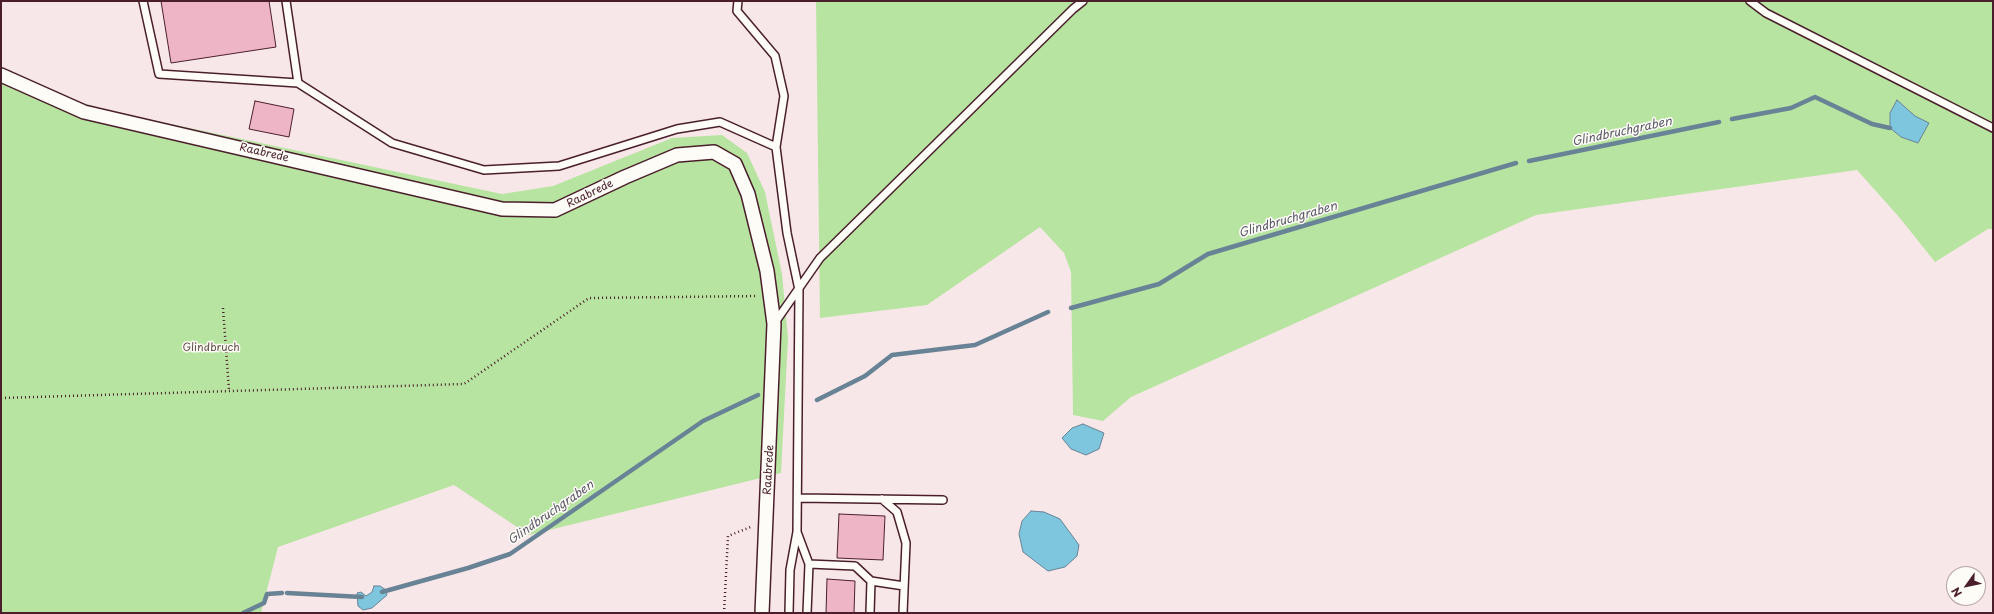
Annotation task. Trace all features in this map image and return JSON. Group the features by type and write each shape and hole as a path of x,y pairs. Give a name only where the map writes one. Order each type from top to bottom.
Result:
{"street":[{"name":"Raabrede","path":"1,75 84,112 502,209 555,210 625,177 677,155 714,152 735,164 748,194 767,271 774,324 762,613"}],"lane":[{"path":"143,1 159,74 298,83 392,143 484,170 559,166 677,129 720,122 776,147"},
{"path":"286,1 298,83"},
{"path":"738,1 737,11 775,56 784,96 776,147 787,233 799,290 797,532 790,570 788,613"},
{"path":"774,324 820,258 1073,9 1083,1"},
{"path":"1750,1 1766,13 1993,128"},
{"path":"798,498 943,500"},
{"path":"882,499 897,512 906,543 903,613"},
{"path":"797,532 809,564 807,613"},
{"path":"809,564 855,566 871,582 904,586"},
{"path":"870,613 871,582"}],"path":[{"path":"1,398 464,384 588,298 770,296"},
{"path":"223,308 229,390"},
{"path":"724,613 728,536 766,521"}],"green space":[{"path":"816,1 1993,1 1993,229 1988,229 1935,262 1899,217 1857,170 1536,215 1131,397 1103,421 1073,415 1071,272 1064,253 1040,227 927,305 820,318"},
{"name":"Glindbruch","path":"1,67 80,102 114,112 502,194 553,186 672,138 722,135 747,153 765,192 782,274 788,338 781,473 529,535 454,485 278,547 261,613 1,613"}],"water":[{"path":"1897,100 1915,116 1929,123 1918,143 1901,137 1890,128 1890,113"},
{"path":"1083,424 1104,433 1099,449 1086,455 1071,449 1062,438 1072,428"},
{"path":"1031,511 1044,512 1060,519 1079,545 1077,556 1065,567 1048,571 1023,552 1019,534 1022,521"},
{"path":"374,586 380,586 386,590 387,595 372,608 363,610 358,606 357,593 361,592 366,596 372,592"}],"building":[{"path":"161,1 269,1 276,47 171,63"},
{"path":"255,101 294,109 289,137 249,129"},
{"path":"839,514 885,516 883,560 837,558"},
{"path":"827,579 855,581 854,613 826,613"}],"waterway":[{"name":"Glindbruchgraben","path":"1732,119 1791,108 1815,97 1872,124 1890,128"},
{"name":"Glindbruchgraben","path":"1529,161 1719,122"},
{"name":"Glindbruchgraben","path":"1071,308 1159,284 1208,254 1516,163"},
{"name":"Glindbruchgraben","path":"817,400 865,376 892,355 975,345 1048,312"},
{"name":"Glindbruchgraben","path":"382,592 468,568 510,554 703,421 758,395"},
{"name":"Glindbruchgraben","path":"243,613 264,603 267,594 282,593"},
{"name":"Glindbruchgraben","path":"287,593 362,597"}]}
